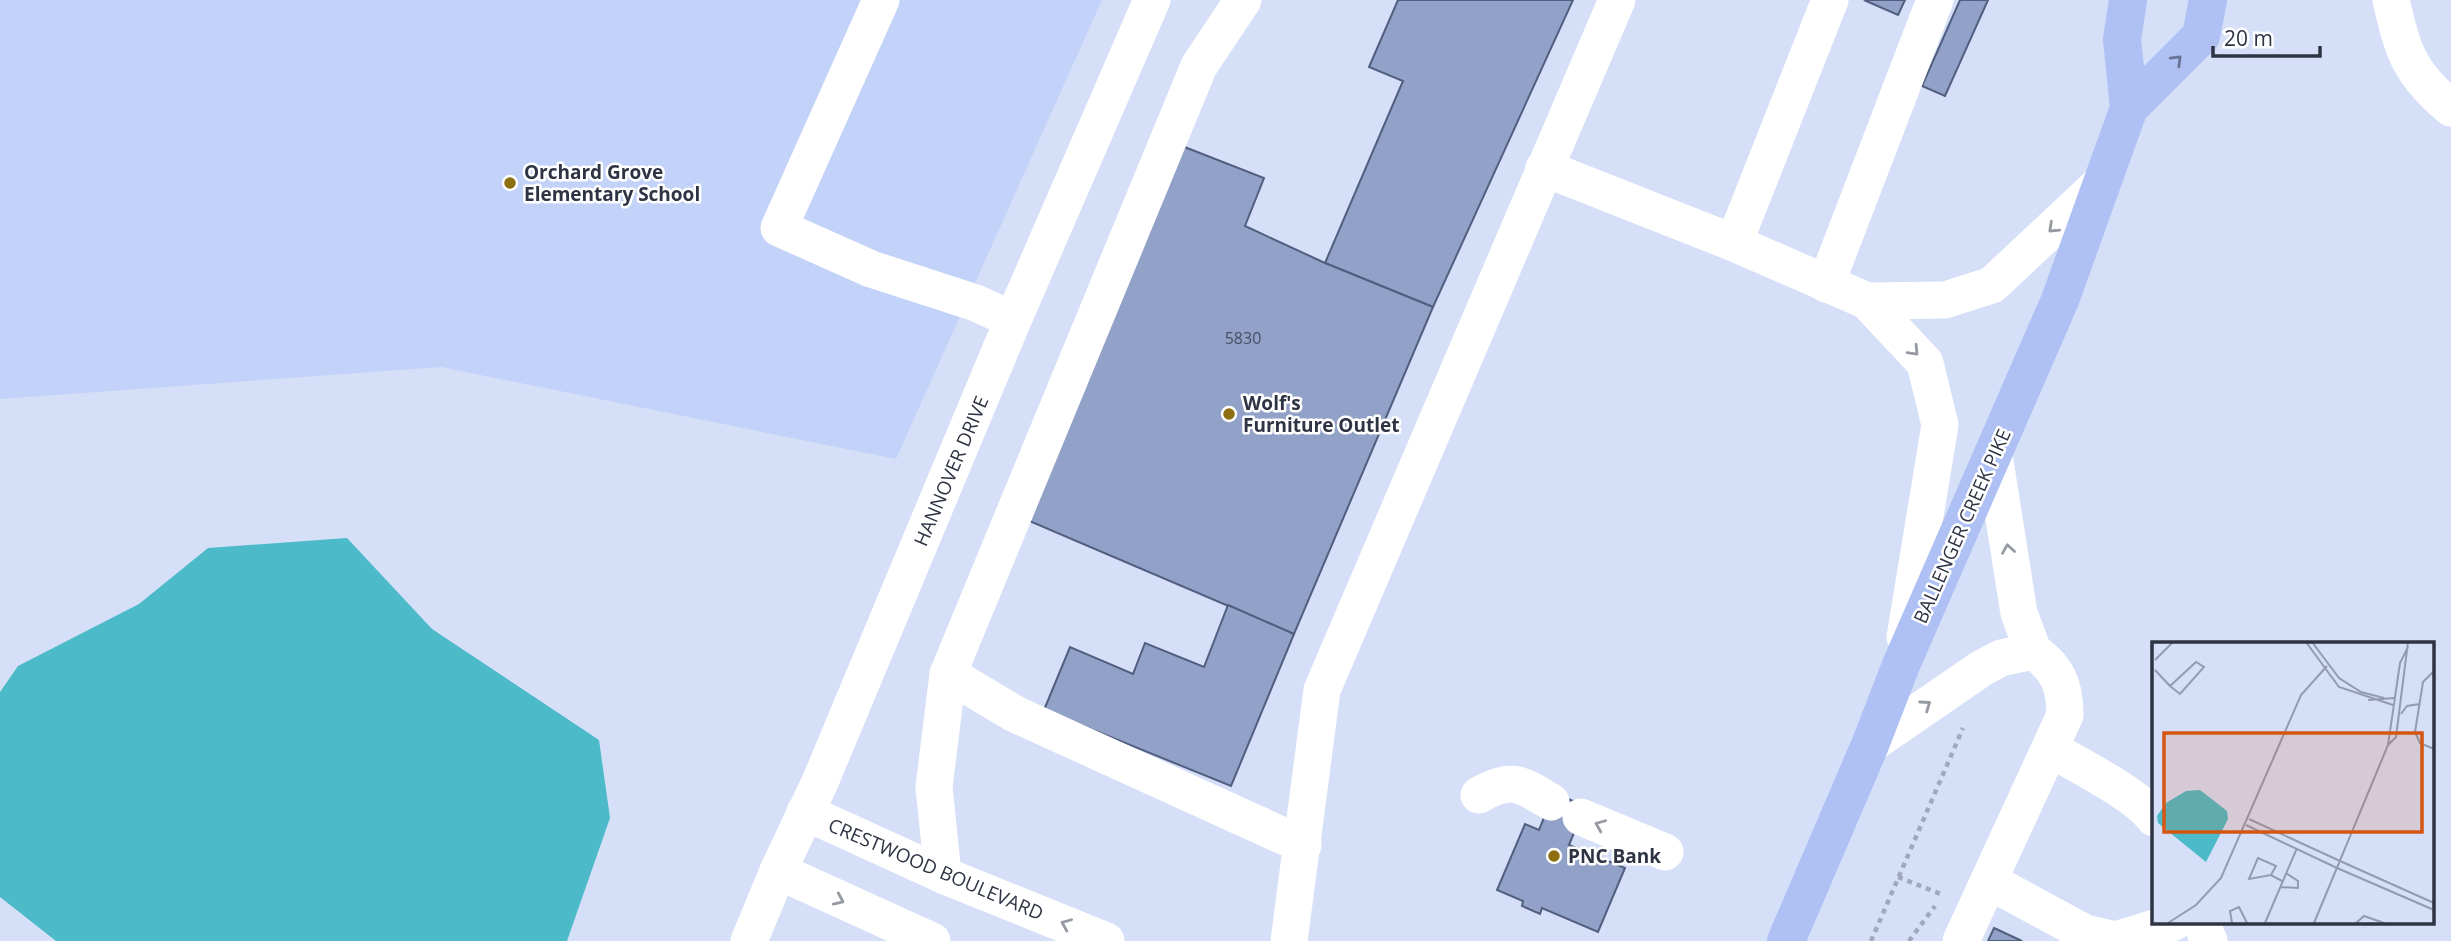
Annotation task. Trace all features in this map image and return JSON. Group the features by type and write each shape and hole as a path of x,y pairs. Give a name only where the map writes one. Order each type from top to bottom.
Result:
{"main road":[{"name":"BALLENGER CREEK PIKE","path":"1786,941 1870,745 1900,666 2060,300 2129,107 2122,38 2128,0"},
{"name":"BALLENGER CREEK PIKE","path":"2129,107 2202,36 2208,0"}],"street":[{"path":"881,0 779,228 871,269 976,303 1013,320"},
{"name":"HANNOVER DRIVE","path":"749,941 778,871 821,782 1013,320 1152,0"},
{"path":"943,875 934,788 948,674 1199,66 1243,0"},
{"path":"1289,941 1322,690 1617,0"},
{"path":"1734,243 1829,0"},
{"path":"1826,284 1935,0"},
{"path":"2391,0 2408,58 2420,79 2451,108"},
{"path":"1544,168 1734,243 1867,302 1925,363 1940,425 1900,666"},
{"path":"1867,302 1945,300 1992,285 2103,181"},
{"path":"1961,941 2065,715 2061,680 2044,658 2033,651 2019,613 1994,455"},
{"path":"1870,745 1982,668 2001,658 2033,651"},
{"path":"948,674 1015,714 1303,845"},
{"path":"2051,749 2147,809 2152,815"},
{"path":"1479,794 1495,786 1514,782 1566,810 1665,852"},
{"name":"CRESTWOOD BOULEVARD","path":"805,812 943,875 1107,941"},
{"path":"778,871 932,941"},
{"path":"1989,881 2070,934 2085,933 2116,940 2171,923"},
{"path":"2201,923 2209,941"}],"path":[{"path":"1871,941 1964,725"},
{"path":"1898,877 1947,896 1930,911 1909,941"}],"shaded area":[{"name":"Orchard Grove Elementary School","path":"0,0 1102,0 896,459 441,367 0,399"},
{"path":"347,538 432,629 599,740 610,818 567,941 56,941 0,897 0,692 18,666 139,604 208,548"}],"building":[{"path":"1398,0 1573,0 1433,307 1325,263 1403,81 1369,67"},
{"path":"1864,0 1905,0 1898,15"},
{"path":"1960,0 1988,0 1945,96 1922,86"},
{"name":"Wolf's Furniture Outlet","path":"1182,146 1264,178 1245,226 1325,263 1433,307 1294,634 1027,520"},
{"path":"1228,605 1294,634 1231,786 1044,710 1070,647 1133,674 1145,643 1204,667"},
{"name":"PNC Bank","path":"1554,793 1585,806 1569,845 1625,868 1598,932 1542,908 1540,914 1522,906 1523,901 1497,890 1525,824 1539,830"},
{"path":"1994,928 2022,941 1988,941"}],"place":[{"name":"Orchard Grove Elementary School","path":"510,183"},
{"name":"Wolf's Furniture Outlet","path":"1229,414"},
{"name":"PNC Bank","path":"1554,856"}]}
